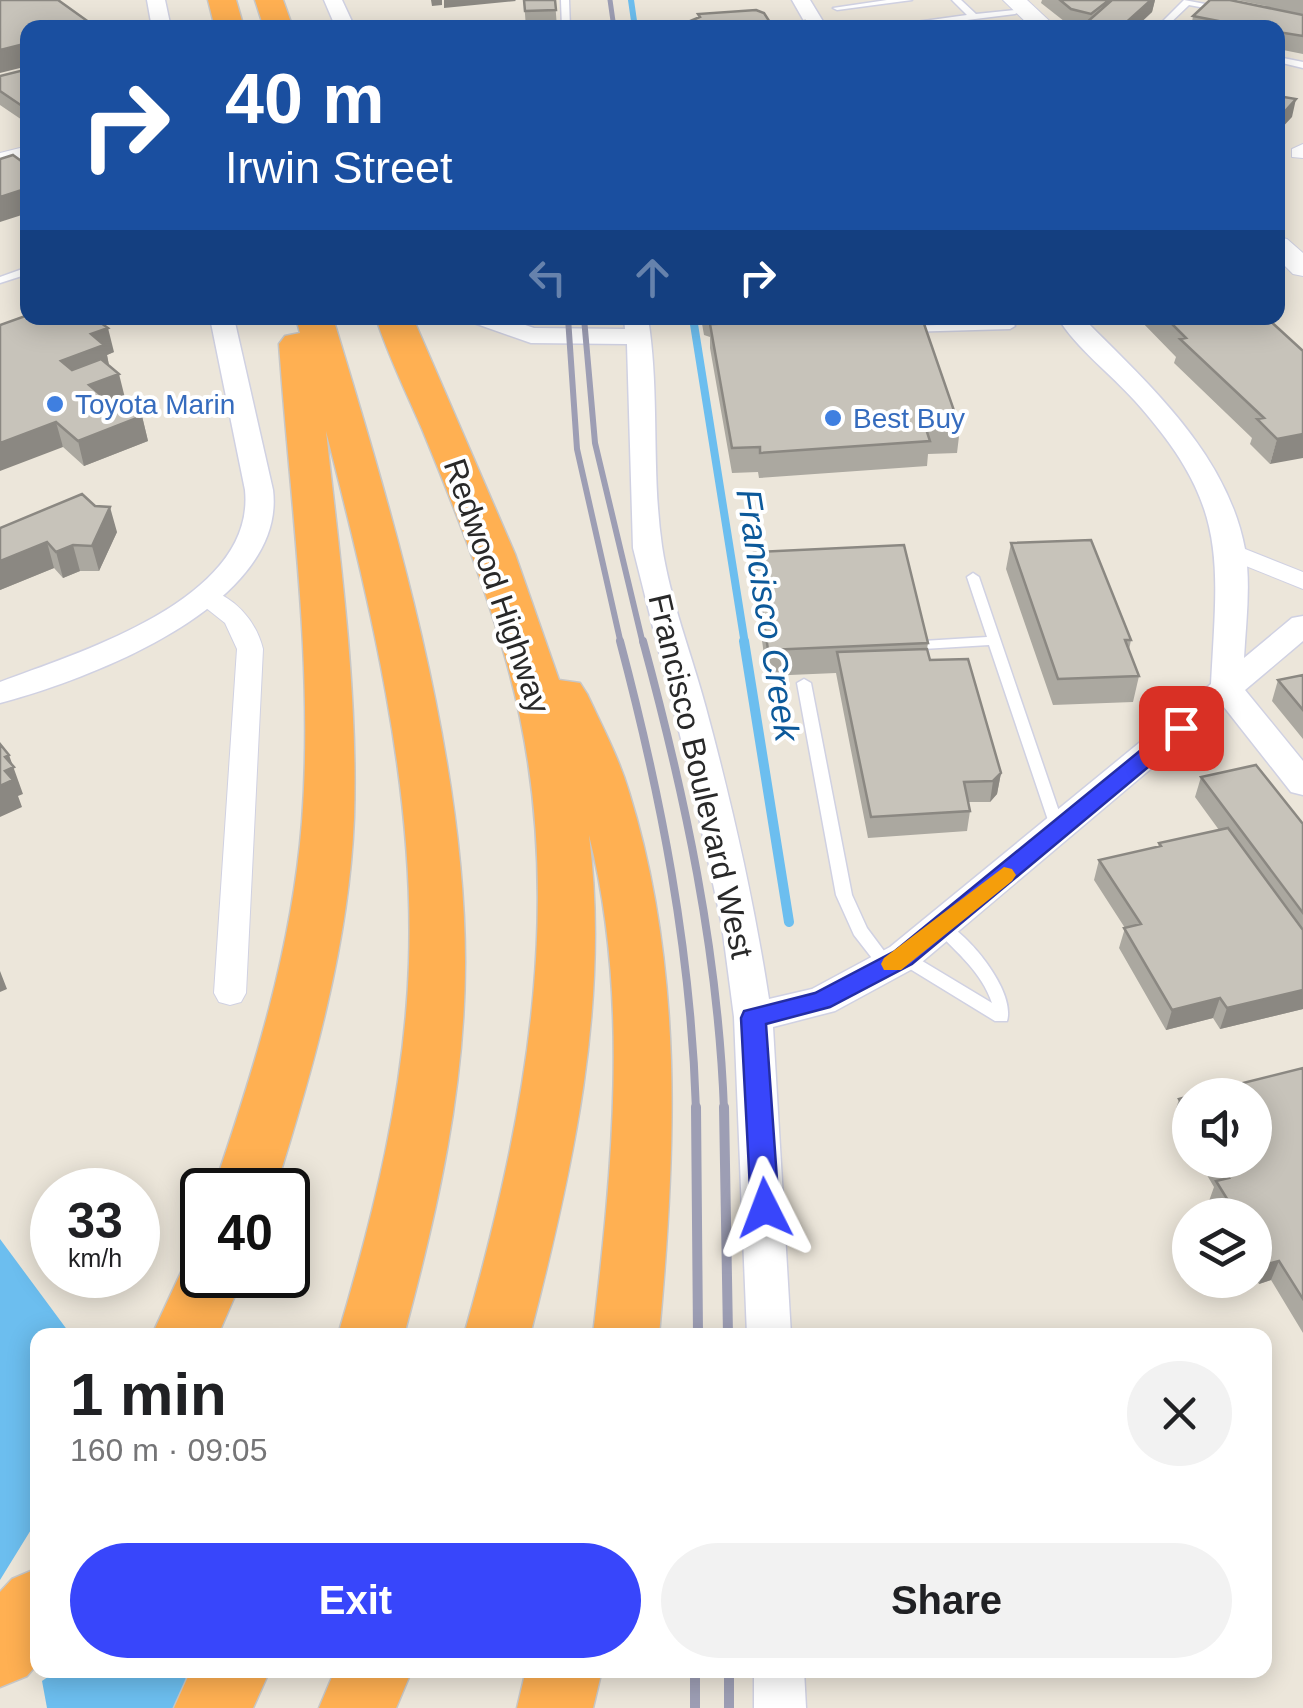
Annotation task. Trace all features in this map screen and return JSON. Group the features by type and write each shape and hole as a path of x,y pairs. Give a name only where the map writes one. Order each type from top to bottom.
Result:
{"highway":[{"path":"251,1168 300,1002 314,934 328,823 323,640 297,325"},
{"path":"316,325 367,509 394,629 424,789 435,876 437,972 424,1110 401,1228 373,1328"},
{"name":"Redwood Highway","path":"397,325 524,645 541,702 560,794 569,898 555,1083 540,1167 499,1328"},
{"path":"449,448 586,744 603,789 626,878 640,1024 641,1096 636,1228 627,1328"},
{"path":"188,1328 202,1298"},
{"path":"0,1649 30,1614"},
{"path":"212,1708 228,1678"},
{"path":"356,1708 370,1678"},
{"path":"555,1708 562,1678"}],"main road":[{"path":"1010,4 1034,20"}],"street":[{"path":"0,692 165,624 204,596 238,564 254,538 260,506 223,325"},
{"path":"502,325 531,335 624,325"},
{"name":"Francisco Boulevard West","path":"633,325 648,548 706,771 740,926 753,1018 769,1328"},
{"path":"1077,325 1161,413 1200,466 1217,498 1230,551 1227,688 1303,784"},
{"path":"1230,551 1303,581"},
{"path":"204,596 234,614 247,631 250,650 230,993"},
{"path":"753,1018 822,1001 896,962 1303,625"},
{"path":"779,1678 780,1708"}],"lane":[{"path":"836,8 908,0"},
{"path":"956,0 974,17"},
{"path":"1168,20 1187,2 1226,10"},
{"path":"948,20 974,17 1010,4"},
{"path":"894,329 1009,325"},
{"path":"973,577 1058,830"},
{"path":"922,645 996,641"},
{"path":"804,683 844,895 860,931 896,962 1000,1017 1002,1000 972,959 940,926"}],"water":[{"path":"0,1239 30,1280 30,1298 44,1298 66,1328 30,1328 30,1653 0,1602"},
{"path":"41,1678 186,1678 199,1708 47,1708"}],"pier":[{"path":"30,1531 30,1666 0,1611 0,1580"}],"building":[{"path":"0,0 58,0 86,20 20,20 20,45 0,50"},
{"path":"524,0 555,0 556,10 525,11"},
{"path":"1060,0 1109,0 1091,14 1071,9"},
{"path":"1112,0 1151,0 1129,20 1089,20"},
{"path":"1210,0 1230,0 1303,15 1303,36 1285,33 1285,20 1213,20 1193,16"},
{"path":"756,10 768,20 693,20 700,17 698,14"},
{"path":"20,71 20,105 0,91 0,76"},
{"path":"1285,97 1296,99 1285,111"},
{"path":"13,155 20,160 20,191 0,197 0,159"},
{"name":"Toyota Marin","path":"20,318 20,325 104,325 108,328 91,334 104,345 61,361 72,370 101,359 119,374 89,385 108,401 119,397 142,416 78,441 56,422 0,443 0,325"},
{"name":"Best Buy","path":"710,325 924,325 960,428 926,429 930,441 760,453 760,447 732,448"},
{"path":"1173,325 1275,325 1303,351 1303,434 1277,439 1257,419 1264,418 1180,339 1186,338"},
{"path":"82,494 95,506 110,507 92,546 73,545 56,552 47,542 0,561 0,528"},
{"path":"1091,540 1131,640 1125,640 1139,676 1058,679 1011,543"},
{"path":"904,545 928,643 768,650 754,552"},
{"path":"927,649 930,660 968,659 1001,773 993,781 964,782 970,811 871,817 837,652"},
{"path":"1303,675 1303,710 1278,680"},
{"path":"0,744 14,767 5,771 13,780 0,786"},
{"path":"1256,765 1303,824 1303,913 1201,777"},
{"path":"1228,828 1303,930 1303,990 1227,1008 1220,998 1172,1010 1124,928 1141,924 1099,860"},
{"path":"1303,1068 1303,1299 1279,1261 1272,1263 1272,1198 1226,1198 1216,1181 1272,1178 1272,1078 1263,1078"}],"waterway":[{"name":"Francisco Creek","path":"631,0 634,20"},
{"name":"Francisco Creek","path":"694,325 745,644"},
{"name":"Francisco Creek","path":"744,641 789,922"}],"railway":[{"path":"610,0 613,20"},
{"path":"568,325 577,449 621,644"},
{"path":"585,325 595,443 643,644"},
{"path":"620,641 661,815 681,932 696,1110"},
{"path":"643,641 697,873 715,991 724,1110"},
{"path":"696,1107 698,1328"},
{"path":"724,1107 728,1328"},
{"path":"695,1678 695,1708"},
{"path":"729,1678 729,1708"}],"slow traffic":[{"path":"893,964 1004,875"}],"place":[{"name":"Toyota Marin","path":"55,404"},
{"name":"Best Buy","path":"833,418"}],"route":[{"path":"765,1208 753,1018 822,1001 888,968 1181,728"}]}
